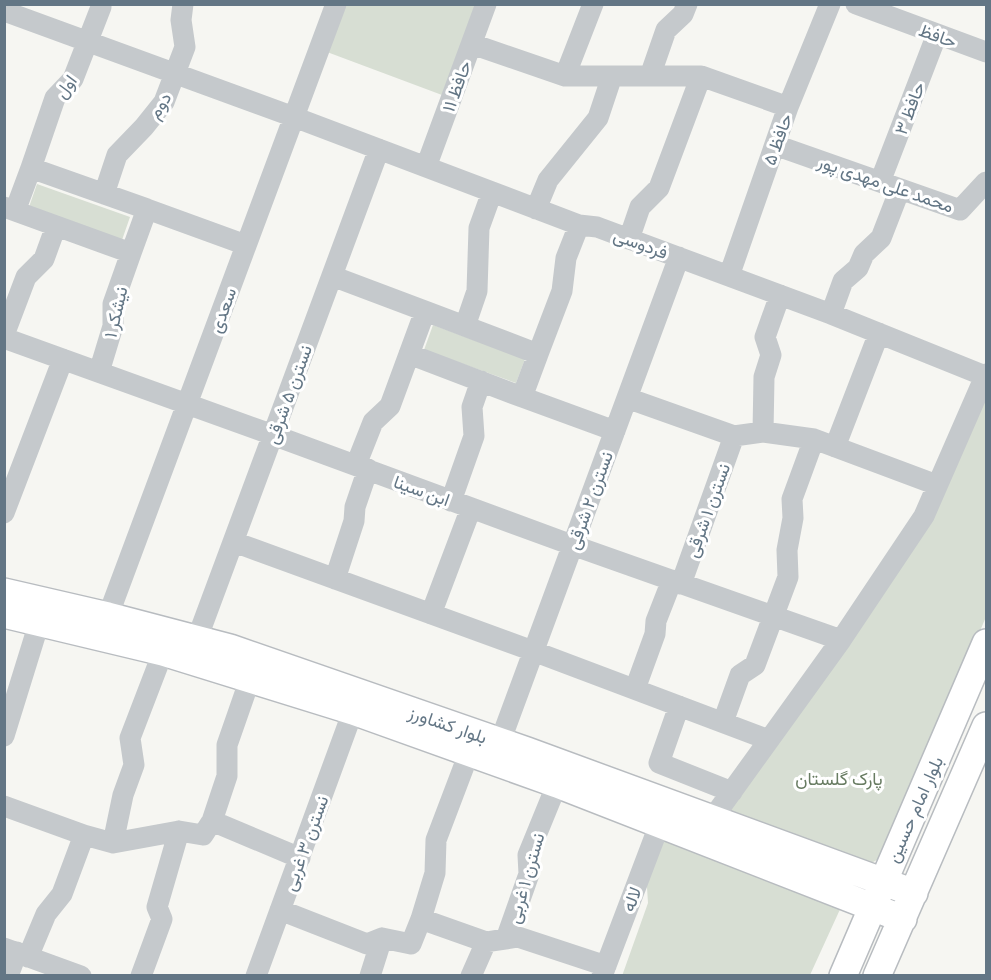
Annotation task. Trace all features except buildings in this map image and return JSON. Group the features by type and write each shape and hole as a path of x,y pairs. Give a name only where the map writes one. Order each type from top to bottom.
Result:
{"main road":[{"name":"بلوار کشاورز","path":"4,592 230,648 500,742 914,892"},
{"name":"بلوار کشاورز","path":"4,614 163,652 353,711 557,784 903,918"},
{"name":"بلوار امام حسین","path":"843,975 987,643"},
{"name":"بلوار امام حسین","path":"877,975 987,726"}],"street":[{"name":"اول","path":"10,209 31,168 55,98 73,79 101,4"},
{"name":"دوم","path":"104,194 117,155 164,102 176,74 185,47 181,20 183,4"},
{"name":"سعدی","path":"108,616 336,4"},
{"name":"حافظ ۱۱","path":"426,167 486,4"},
{"path":"565,76 593,4"},
{"path":"650,76 666,30 683,14 687,4"},
{"name":"حافظ ۵","path":"729,276 788,107 830,4"},
{"name":"حافظ","path":"856,4 882,9 937,34 986,51"},
{"name":"فردوسی","path":"4,11 294,117 579,225 597,227 831,314 986,375"},
{"name":"حافظ ۳","path":"831,314 843,281 858,268 864,254 881,238 890,186 937,34"},
{"path":"472,44 565,76 701,76 788,107"},
{"path":"536,209 548,180 598,118 612,76"},
{"path":"629,239 640,207 659,188 701,76"},
{"name":"محمد علی مهدی پور","path":"775,145 960,210 987,182"},
{"name":"نسترن ۵ شرقی","path":"197,639 379,149"},
{"path":"31,168 246,245"},
{"path":"465,326 477,291 479,228 492,192"},
{"path":"10,209 131,253"},
{"name":"نیشکر ۱","path":"99,372 114,326 113,304 147,209"},
{"path":"522,397 562,291 566,258 579,225"},
{"path":"4,337 26,277 44,259 56,226"},
{"name":"نسترن ۲ شرقی","path":"500,742 679,258"},
{"path":"332,276 538,354"},
{"path":"763,432 764,377 771,355 765,338 780,295"},
{"path":"334,579 354,521 362,467 373,422 390,406 425,311"},
{"path":"835,447 879,333"},
{"name":"ابن سینا","path":"4,337 572,546 841,640"},
{"path":"409,354 615,431"},
{"path":"4,513 10,484 63,359"},
{"path":"712,819 841,640 924,516 986,375"},
{"path":"431,614 461,504 474,436 472,407 481,381"},
{"path":"627,398 734,436 763,432 814,439 937,485"},
{"name":"نسترن ۱ شرقی","path":"635,689 655,634 656,621 676,582 734,436"},
{"path":"723,722 740,675 755,665 788,577 787,550 793,518 792,499 814,439"},
{"path":"234,542 769,740"},
{"path":"4,736 39,623"},
{"path":"113,843 123,795 134,765 130,738 163,652"},
{"path":"4,806 113,843 179,831 203,835 212,821 227,776 227,744 250,678"},
{"path":"679,706 659,764 732,792"},
{"name":"نسترن ۳ غربی","path":"256,975 353,711"},
{"path":"280,910 367,944 382,938 411,944 435,873 436,840 469,753"},
{"name":"نسترن ۱ غربی","path":"471,975 496,941 529,874 528,855 557,784"},
{"path":"212,821 300,858"},
{"name":"لاله","path":"604,971 660,823"},
{"path":"141,975 162,919 157,907 179,831"},
{"path":"9,975 17,952 62,894 84,835"},
{"path":"420,920 496,941 518,937 604,971"},
{"path":"370,975 382,938"},
{"path":"17,952 81,975"}],"green space":[{"path":"345,5 476,5 442,95 327,52"},
{"path":"37,184 130,217 122,240 29,207"},
{"path":"433,325 525,359 516,383 424,350"},
{"name":"پارک گلستان","path":"986,386 986,617 882,857 868,865 727,814 927,527"},
{"path":"660,839 842,905 810,975 622,976 648,903 646,872"}]}
